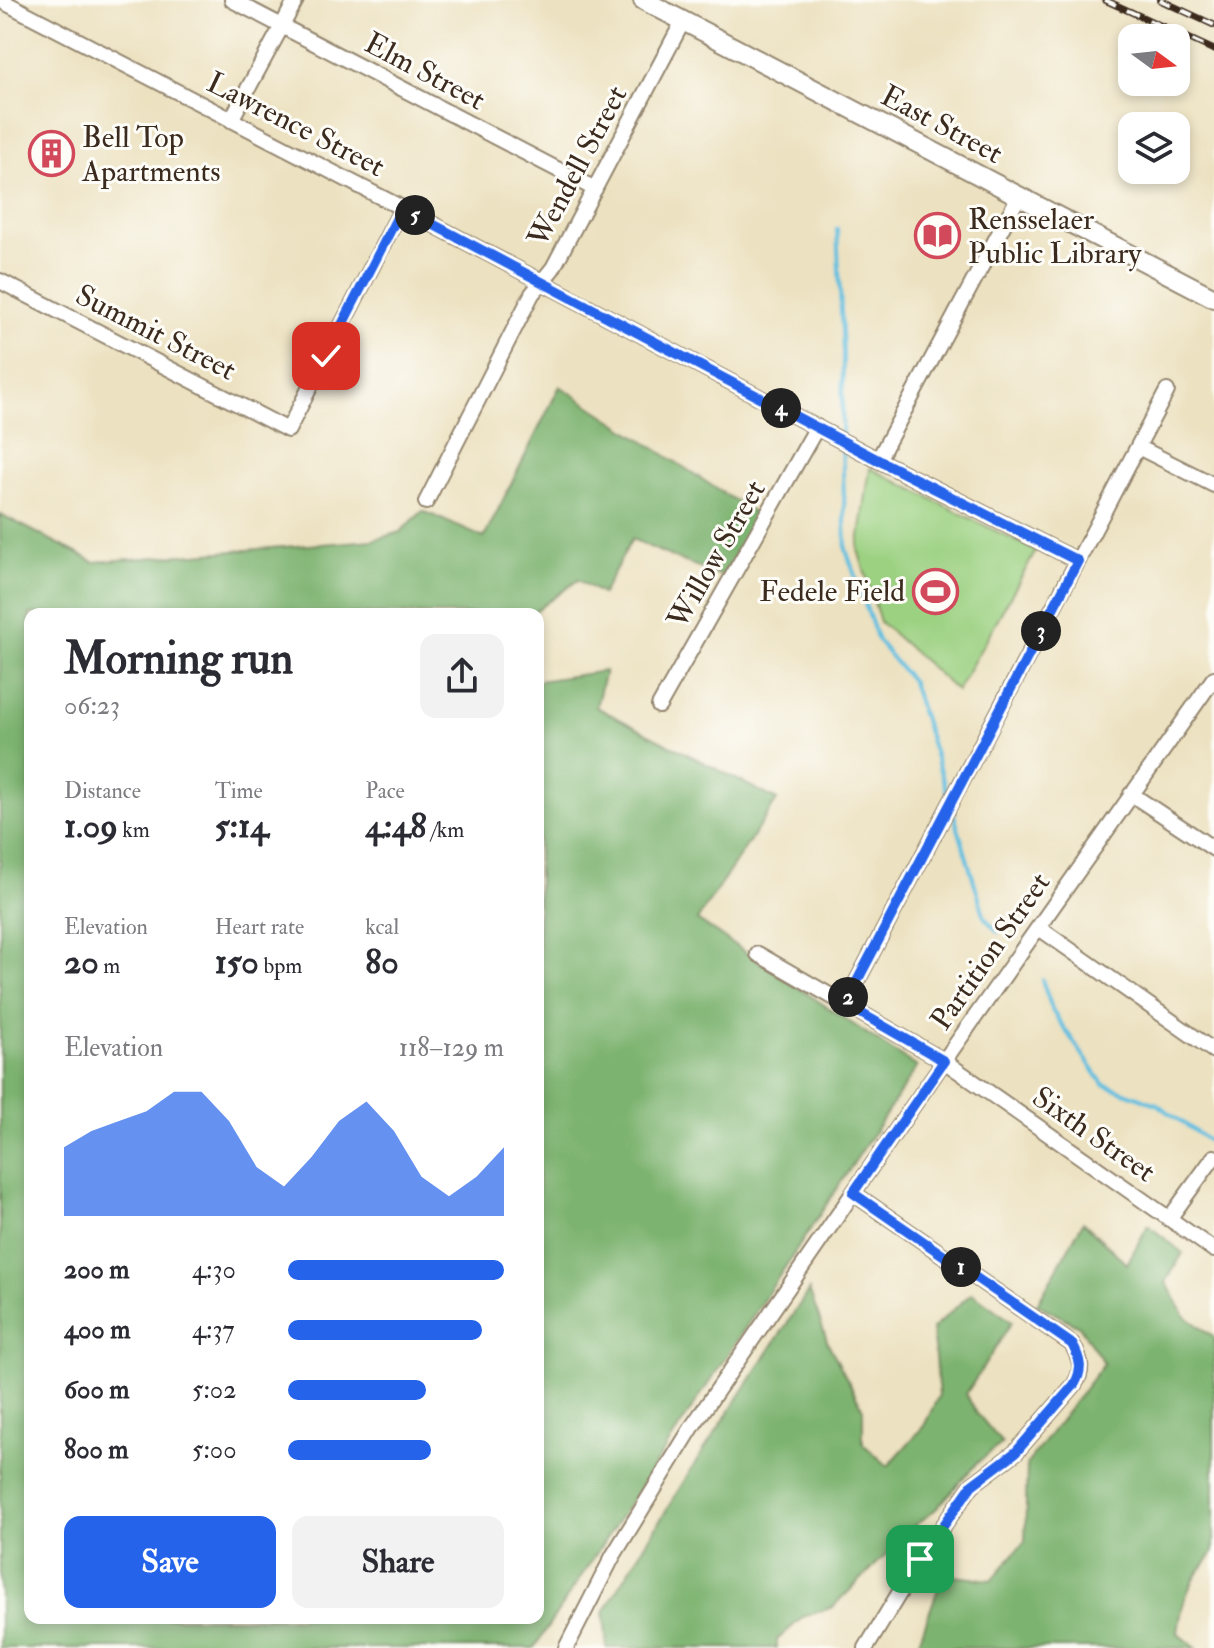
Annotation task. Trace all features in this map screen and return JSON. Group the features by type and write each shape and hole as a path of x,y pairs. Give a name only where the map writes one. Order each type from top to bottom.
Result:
{"street":[{"name":"Lawrence Street","path":"0,0 878,460 1078,561"},
{"name":"Elm Street","path":"232,0 595,189"},
{"path":"231,120 296,0"},
{"name":"East Street","path":"643,0 1214,298"},
{"name":"Wendell Street","path":"426,502 532,294 553,268 683,21"},
{"path":"878,460 1019,196"},
{"name":"Summit Street","path":"0,281 288,430 402,208"},
{"path":"845,1004 1167,391"},
{"name":"Willow Street","path":"659,706 823,430"},
{"path":"1138,447 1214,485"},
{"name":"Partition Street","path":"566,1648 626,1535 694,1424 944,1061 1214,678"},
{"path":"1131,794 1214,849"},
{"path":"1039,928 1214,1051"},
{"name":"Sixth Street","path":"758,954 944,1061 1214,1250"},
{"path":"1169,1219 1214,1157"},
{"path":"853,1193 1072,1344 1081,1366 1081,1374 1074,1385 1016,1452 972,1485 920,1559 866,1648"}],"green space":[{"path":"560,386 758,516 722,576 632,539 602,594 578,580 539,608 24,608 24,1624 544,1624 544,680 605,671 596,707 777,800 697,920 917,1067 534,1648 0,1648 0,514 94,562 373,540 400,532 423,511 484,538"},
{"name":"Fedele Field","path":"870,468 1036,551 957,691 880,622 858,550"},
{"path":"1083,1222 1127,1264 1148,1225 1183,1253 1166,1282 1185,1316 1214,1337 1214,1552 1189,1589 1178,1633 1196,1648 920,1648 918,1644 943,1575 992,1580 1025,1541 1027,1464 1104,1363 1079,1326 1037,1304"},
{"path":"809,1290 828,1343 863,1409 863,1444 888,1466 924,1426 939,1395 932,1329 972,1293 1012,1322 966,1394 976,1412 1002,1443 978,1462 936,1509 833,1607 803,1617 777,1640 777,1648 607,1648 604,1612 689,1473"}],"waterway":[{"path":"837,229 843,353 842,435"},
{"path":"842,444 846,550 878,641 912,682 948,796"},
{"path":"952,808 985,918 998,932"},
{"path":"1042,980 1053,1012 1103,1084 1157,1104 1214,1145"}],"railway":[{"path":"1105,0 1214,50"},
{"path":"1160,0 1214,25"}],"place":[{"name":"Bell Top Apartments","path":"51,154"},
{"name":"Rensselaer Public Library","path":"937,236"},
{"name":"Fedele Field","path":"936,591"}],"route":[{"path":"326,356 402,208 878,460 1078,561 845,1004 944,1061 853,1193 1072,1344 1081,1366 1081,1374 1074,1385 1016,1452 972,1485 920,1559"}]}
